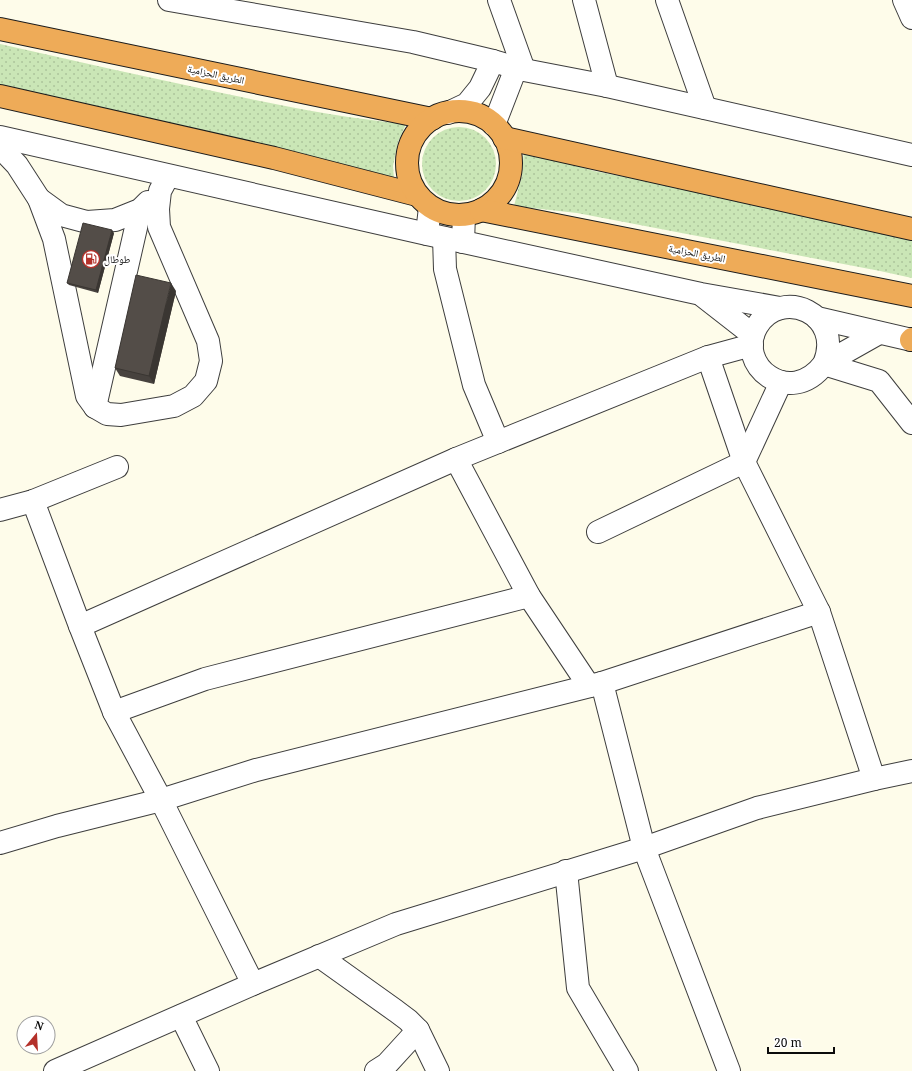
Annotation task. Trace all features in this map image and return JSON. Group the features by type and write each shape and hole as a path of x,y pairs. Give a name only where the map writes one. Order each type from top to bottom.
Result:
{"highway":[{"name":"الطريق الحزامية","path":"0,29 440,116 464,112 480,116 499,132 912,230"},
{"name":"الطريق الحزامية","path":"0,96 274,158 424,201 447,214 473,213 912,296"},
{"path":"424,201 409,180 406,162 410,145 419,130 440,116"},
{"path":"473,213 495,201 505,187 510,171 510,154 499,132"}],"street":[{"path":"169,0 413,42 520,69 607,86 912,155"},
{"path":"499,0 520,69 499,132"},
{"path":"584,0 607,86"},
{"path":"667,0 705,108"},
{"path":"904,0 912,18"},
{"path":"440,116 467,104 480,88 493,61"},
{"path":"0,137 164,184 445,238 701,294 780,308 800,308 809,312 824,326 829,345 828,355 818,372 810,378 800,382 781,382 771,378 757,364 753,355 753,340 757,326 763,318 780,308"},
{"path":"0,147 16,165 39,199 54,239 87,396 95,407 107,414 120,415 174,406 192,396 206,381 211,361 208,340 159,227 158,209 164,184"},
{"path":"39,199 61,214 87,222 115,220 140,210 164,184"},
{"path":"424,201 445,238 445,269 474,385 498,442"},
{"path":"95,407 140,210"},
{"path":"445,238 473,213"},
{"path":"701,294 753,340"},
{"path":"817,318 912,340"},
{"path":"824,364 879,333"},
{"path":"80,626 456,459 753,340"},
{"path":"708,357 744,462 819,612 874,779"},
{"path":"824,364 879,381 912,422"},
{"path":"598,532 744,462 781,382"},
{"path":"456,459 529,596 595,685 644,848 729,1071"},
{"path":"0,510 33,501 117,467"},
{"path":"33,501 114,712 161,800 252,984"},
{"path":"114,712 205,679 529,596"},
{"path":"0,843 57,826 161,800 256,770 595,685 819,612"},
{"path":"55,1071 252,984 396,924 644,848 757,808 874,779 910,774"},
{"path":"566,871 578,988 627,1071"},
{"path":"319,956 408,1020 418,1030 438,1071"},
{"path":"181,1016 208,1071"},
{"path":"376,1071 387,1064 418,1030"}],"green space":[{"path":"0,44 139,75 313,111 406,124 398,142 393,166 394,179 0,88"},
{"path":"459,127 473,130 485,138 493,150 496,164 493,178 485,190 473,198 459,201 445,198 433,190 425,178 422,164 425,150 433,138 445,130"},
{"path":"524,150 594,171 912,234 912,278 577,213 514,206 522,175"}],"building":[{"name":"طوطال","path":"83,223 112,230 96,290 67,283"},
{"path":"136,275 171,283 149,376 115,368"}],"place":[{"name":"طوطال","path":"91,259"}]}
